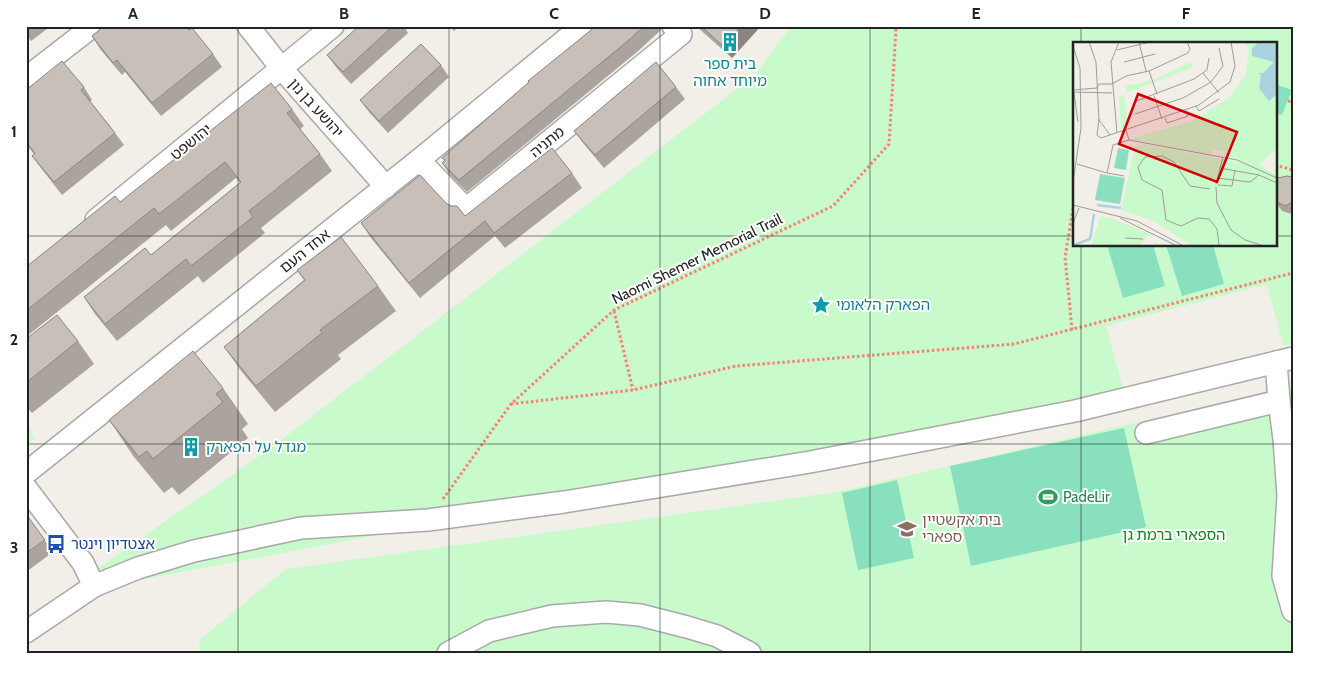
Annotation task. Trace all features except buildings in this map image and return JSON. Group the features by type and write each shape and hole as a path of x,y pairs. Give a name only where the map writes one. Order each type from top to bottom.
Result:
{"street":[{"path":"26,78 93,26"},
{"name":"יהושע בן נון","path":"248,26 282,70 386,187"},
{"name":"יהושפט","path":"80,232 282,70 333,26"},
{"name":"אחד העם","path":"26,473 386,187 582,26"},
{"name":"מתניה","path":"419,160 466,209 677,30"},
{"path":"26,632 94,586 138,568 194,551 301,528 428,520 564,502 810,462 1075,411 1284,360 1279,401 1290,495 1283,576 1293,611"},
{"path":"1146,433 1279,401"},
{"path":"26,488 83,563 94,586"},
{"path":"448,653 489,631 552,616 606,612 640,615 687,626 717,636 750,653"}],"path":[{"name":"Naomi Shemer Memorial Trail","path":"428,520 511,404 614,310 832,206 889,144 896,29 900,26"},
{"path":"1289,26 1293,28"},
{"path":"1288,101 1293,102"},
{"path":"1276,165 1293,170"},
{"path":"1072,330 1065,257 1073,209"},
{"path":"511,404 633,390 736,366 1014,344 1293,273"},
{"path":"614,310 633,390"}],"green space":[{"name":"הפארק הלאומי","path":"791,26 1293,26 1293,344 1283,345 1267,284 1106,326 1123,388 855,445 145,579 97,569 272,447 755,75"},
{"path":"1276,84 1292,90 1282,115 1276,113"},
{"path":"1107,246 1153,246 1165,286 1123,298"},
{"path":"1166,246 1213,246 1224,284 1182,296"},
{"name":"הספארי ברמת גן","path":"1293,386 1293,653 201,653 199,640 286,569 837,492"},
{"path":"26,423 35,438 26,445"},
{"name":"PadeLir","path":"1124,428 1146,527 971,566 950,466"},
{"path":"897,480 914,558 858,570 842,493"}],"place":[{"name":"בית ספר מיוחד אחוה","path":"730,42"},
{"name":"הפארק הלאומי","path":"821,305"},
{"name":"מגדל על הפארק","path":"191,447"},
{"name":"PadeLir","path":"1048,497"},
{"name":"בית אקשטיין ספארי","path":"907,529"},
{"name":"אצטדיון וינטר","path":"56,544"}]}
